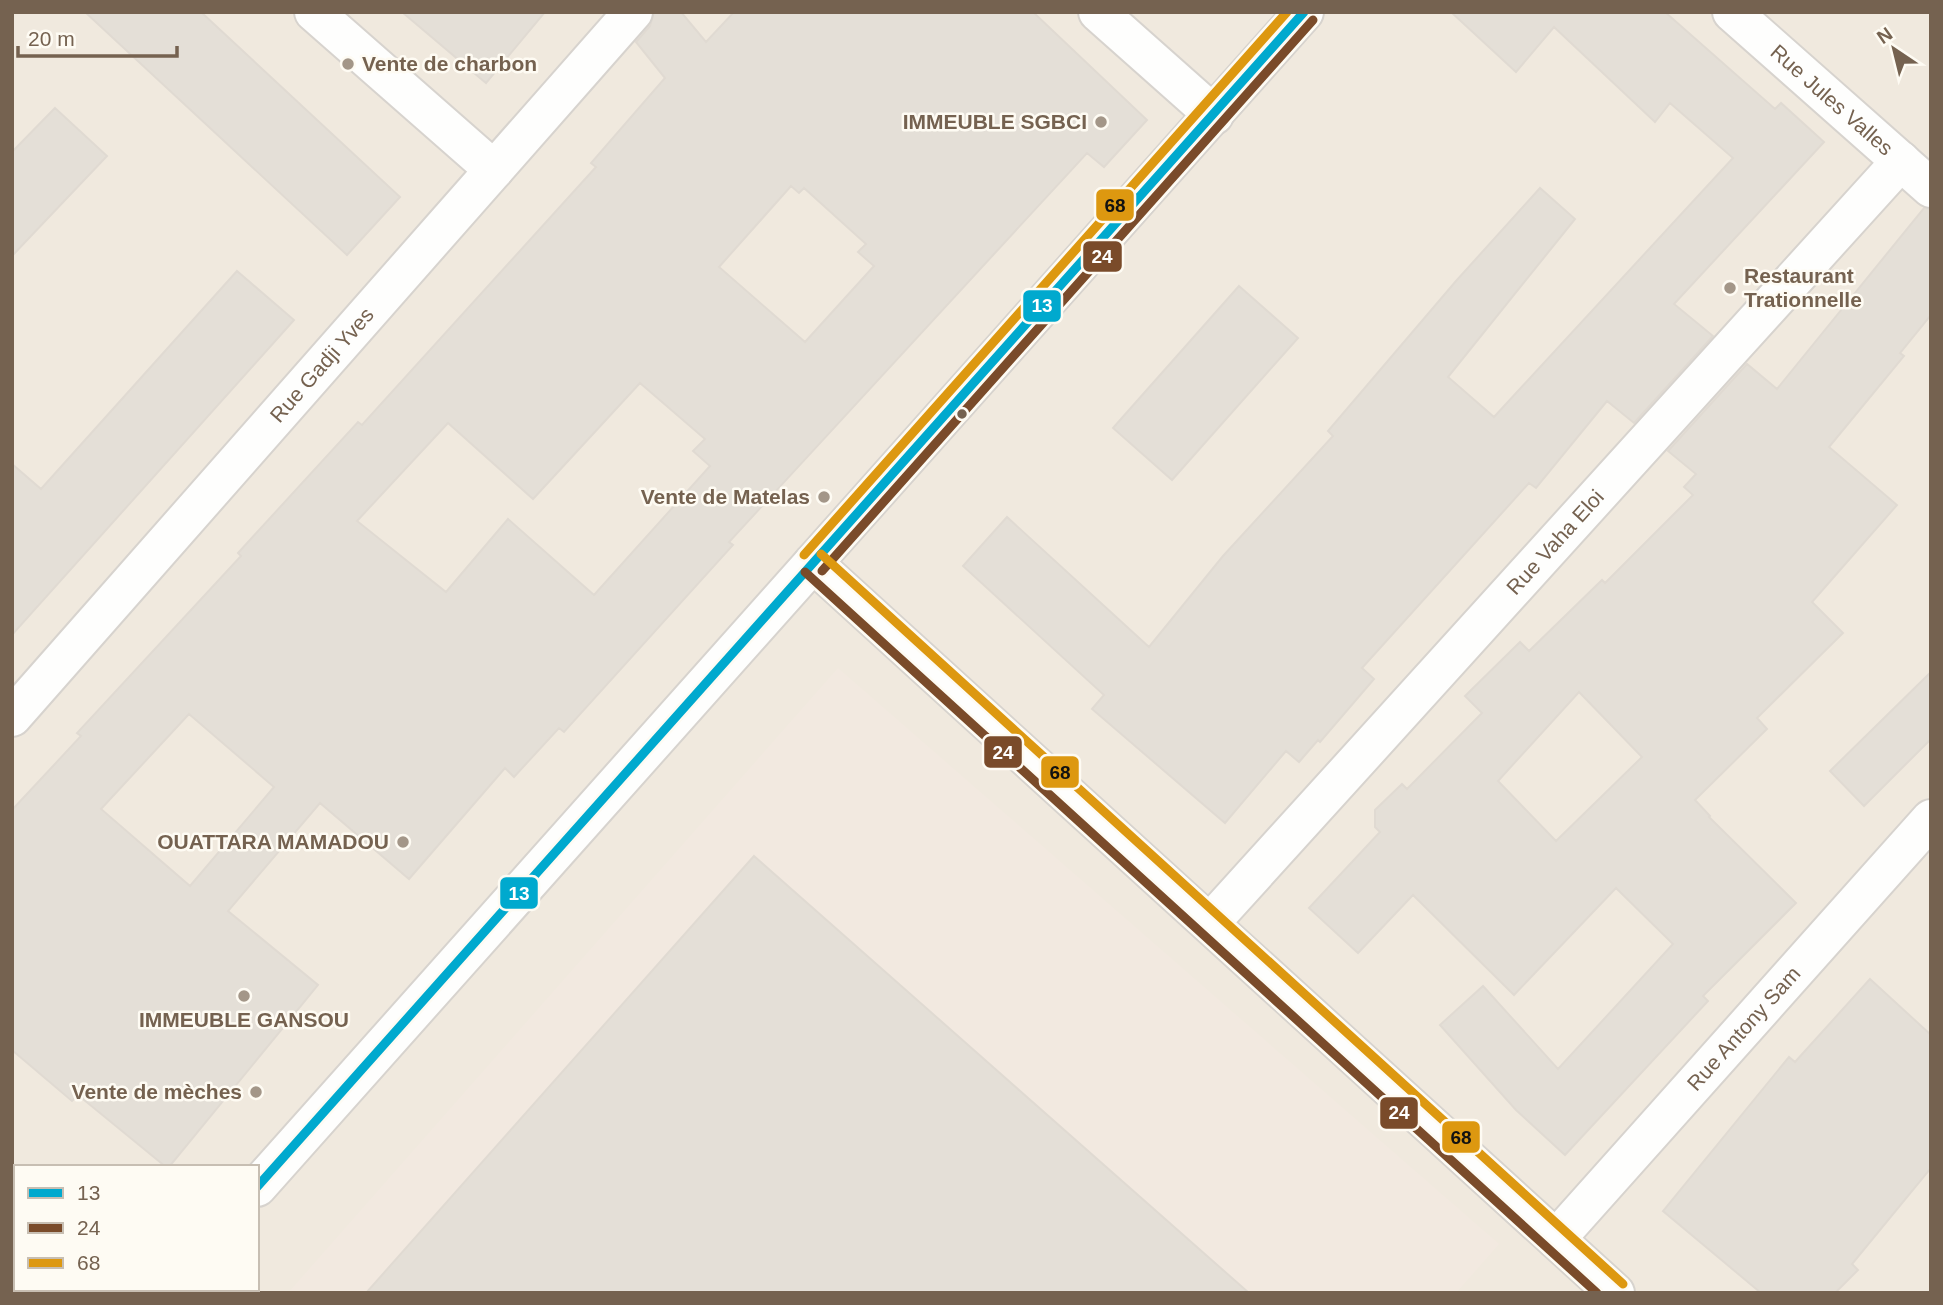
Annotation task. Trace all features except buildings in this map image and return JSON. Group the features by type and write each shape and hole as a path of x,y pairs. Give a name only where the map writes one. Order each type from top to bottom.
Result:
{"street":[{"path":"314,12 494,170"},
{"name":"Rue Gadji Yves","path":"12,717 633,12"},
{"path":"1098,12 1214,114"},
{"path":"259,1185 1304,12"},
{"name":"Rue Jules Valles","path":"1732,12 1931,188"},
{"name":"Rue Vaha Eloi","path":"1210,923 1901,161"},
{"path":"813,563 1615,1293"},
{"name":"Rue Antony Sam","path":"1556,1239 1931,819"}],"shaded area":[{"path":"12,12 1931,12 1931,1293 12,1293"},
{"path":"838,668 1499,1244 1456,1293 288,1293"}],"transit line":[{"name":"68","path":"804,555 1287,12"},
{"name":"13","path":"259,1185 1304,12"},
{"name":"24","path":"822,571 1313,20"},
{"name":"68","path":"821,554 1623,1284"},
{"name":"24","path":"805,572 1597,1293"}],"place":[{"name":"Vente de charbon","path":"348,64"},
{"name":"IMMEUBLE SGBCI","path":"1101,122"},
{"name":"Restaurant Trationnelle","path":"1730,288"},
{"name":"Vente de Matelas","path":"824,497"},
{"name":"OUATTARA MAMADOU","path":"403,842"},
{"name":"IMMEUBLE GANSOU","path":"244,996"},
{"name":"Vente de mèches","path":"256,1092"}]}
